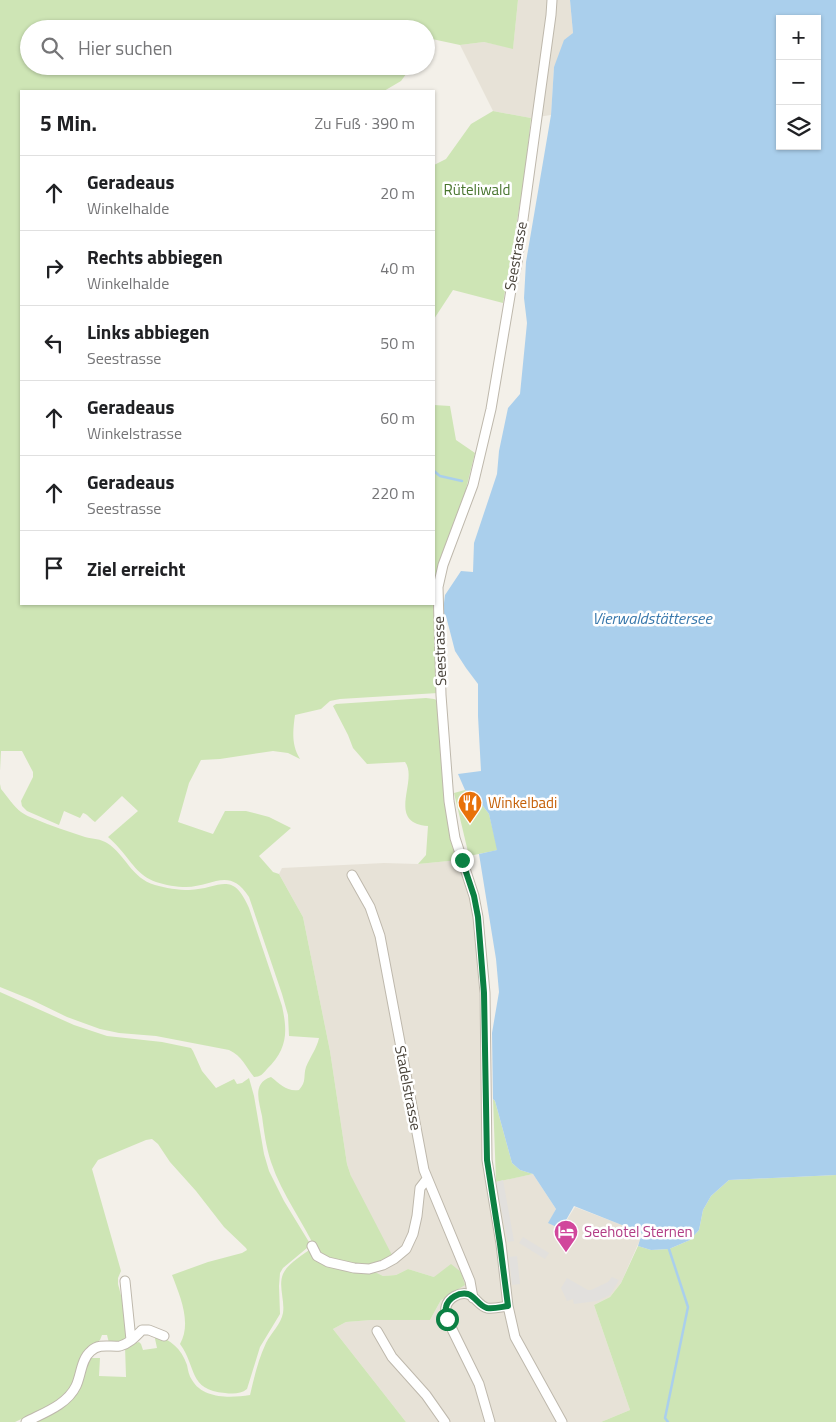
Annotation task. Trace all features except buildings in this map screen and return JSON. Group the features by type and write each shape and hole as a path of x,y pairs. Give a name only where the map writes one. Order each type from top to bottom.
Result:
{"street":[{"name":"Seestrasse","path":"508,1306 487,1160 484,993 479,926 474,896 455,838 449,801 441,695 438,587 443,565 473,485 490,409 517,263 552,0"},
{"name":"Stadelstrasse","path":"352,875 370,907 380,936 424,1170 470,1281 473,1298"},
{"path":"312,1246 317,1256 328,1262 354,1268 369,1269 394,1259 406,1249 413,1234 420,1188 427,1179"},
{"path":"125,1281 132,1340"},
{"path":"490,1422 479,1384 447,1319 446,1308 449,1300 460,1294 467,1294 479,1304 488,1308 508,1306 515,1337 562,1422"},
{"path":"26,1422 53,1408 71,1394 76,1386 85,1359 97,1347 108,1345 122,1346 132,1340 142,1330 149,1330 164,1336"},
{"path":"377,1331 392,1357 426,1395 445,1422"}],"shaded area":[{"path":"518,0 570,0 573,33 554,67 551,115 531,118 493,111 460,45 484,42 513,48"},
{"path":"459,860 470,896 474,918 483,1094 483,1163 486,1184 533,1174 556,1209 549,1223 561,1229 575,1207 643,1233 621,1283 610,1297 594,1305 630,1410 601,1422 406,1422 333,1329 346,1322 430,1320 441,1300 434,1277 408,1269 396,1275 383,1276 369,1269 347,1164 330,1051 303,917 279,874 282,868 384,863 418,864"},
{"path":"503,1180 514,1241 508,1242 496,1182"},
{"path":"523,1237 549,1253 545,1259 519,1243"},
{"path":"517,1256 520,1284 512,1285 509,1257"},
{"path":"612,1277 619,1280 610,1295 597,1301 574,1304 573,1299 567,1301 561,1288 567,1278 591,1290 608,1282"}],"green space":[{"path":"0,0 518,0 513,49 484,42 460,45 435,40 435,20 20,20 20,75 405,75 401,81 386,90 20,90 20,605 435,605 438,693 340,699 330,701 321,709 295,715 294,743 300,759 288,753 273,751 201,760 189,783 178,822 213,834 225,811 246,811 269,817 291,828 259,856 273,872 279,874 303,917 330,1051 347,1164 351,1176 393,1257 381,1264 351,1266 318,1254 281,1186 271,1162 266,1145 258,1093 259,1088 265,1080 271,1077 287,1089 299,1090 304,1081 306,1067 319,1038 289,1036 288,1015 282,994 249,897 242,888 235,882 227,880 182,887 171,886 150,879 135,868 108,837 138,811 122,796 95,822 83,813 80,818 64,811 59,825 27,811 22,806 21,801 33,777 33,772 22,751 1,751 0,771"},
{"name":"Rüteliwald","path":"493,111 531,118 525,174 503,303 453,290 435,317 435,164 446,159 471,124"},
{"path":"435,405 450,406 456,440 475,453 465,493 438,567 435,582"},
{"path":"426,698 439,701 459,860 418,864 426,855 428,826 415,823 408,817 406,800 408,770 405,762 367,764 353,748 333,706 336,704"},
{"path":"0,784 1,789 16,808 23,813 41,822 105,842 114,848 134,872 147,882 181,890 200,889 224,884 231,885 237,889 249,908 284,1016 285,1033 282,1047 279,1055 263,1074 254,1077 241,1059 229,1050 156,1036 119,1033 100,1029 67,1017 0,987"},
{"path":"465,790 473,793 489,814 498,850 469,856 454,793"},
{"path":"0,992 74,1025 107,1036 162,1042 191,1048 202,1071 216,1088 234,1079 237,1084 249,1078 269,1171 284,1201 309,1242 307,1248 283,1268 280,1273 280,1314 260,1347 245,1391 225,1393 213,1391 199,1382 195,1376 180,1344 185,1327 185,1318 172,1275 247,1250 224,1227 152,1139 98,1160 92,1169 121,1271 118,1284 123,1303 127,1338 124,1342 109,1343 107,1335 102,1335 100,1340 92,1345 79,1368 67,1396 15,1422 0,1422"},
{"path":"493,1099 512,1163 520,1170 533,1174 496,1182"},
{"path":"836,1175 836,1422 601,1422 630,1410 594,1305 610,1297 621,1283 638,1246 651,1250 669,1249 690,1240 699,1230 703,1210 711,1196 729,1180"},
{"path":"312,1248 316,1256 371,1270 383,1276 396,1275 408,1269 434,1277 451,1264 461,1272 465,1285 441,1300 430,1320 346,1322 333,1329 406,1422 30,1422 64,1404 89,1358 100,1358 99,1376 126,1377 125,1346 139,1342 143,1350 157,1348 154,1334 170,1342 178,1349 185,1359 191,1378 203,1391 226,1397 250,1395 263,1349 282,1317 281,1283 283,1274 292,1263"}],"water":[{"name":"Vierwaldstättersee","path":"570,0 836,0 836,1175 729,1180 711,1196 703,1210 699,1230 690,1240 669,1249 651,1250 638,1246 642,1233 574,1206 561,1229 548,1223 556,1209 533,1174 520,1170 512,1163 493,1099 492,1033 499,992 496,959 479,854 497,850 489,814 473,793 465,790 458,774 481,771 478,684 455,651 443,611 445,595 461,571 473,572 474,543 497,474 499,451 508,408 520,394 527,323 524,298 526,262 551,115 554,67 564,40 573,33"}],"waterway":[{"path":"435,472 440,476 462,481"},
{"path":"668,1422 665,1418 688,1307 669,1249"}],"place":[{"name":"Winkelbadi","path":"470,824"},
{"name":"Seehotel Sternen","path":"566,1253"}],"route":[{"path":"447,1319 446,1308 449,1300 460,1294 467,1294 479,1304 488,1308 508,1306 487,1160 484,993 478,917 474,896 462,860"}]}
